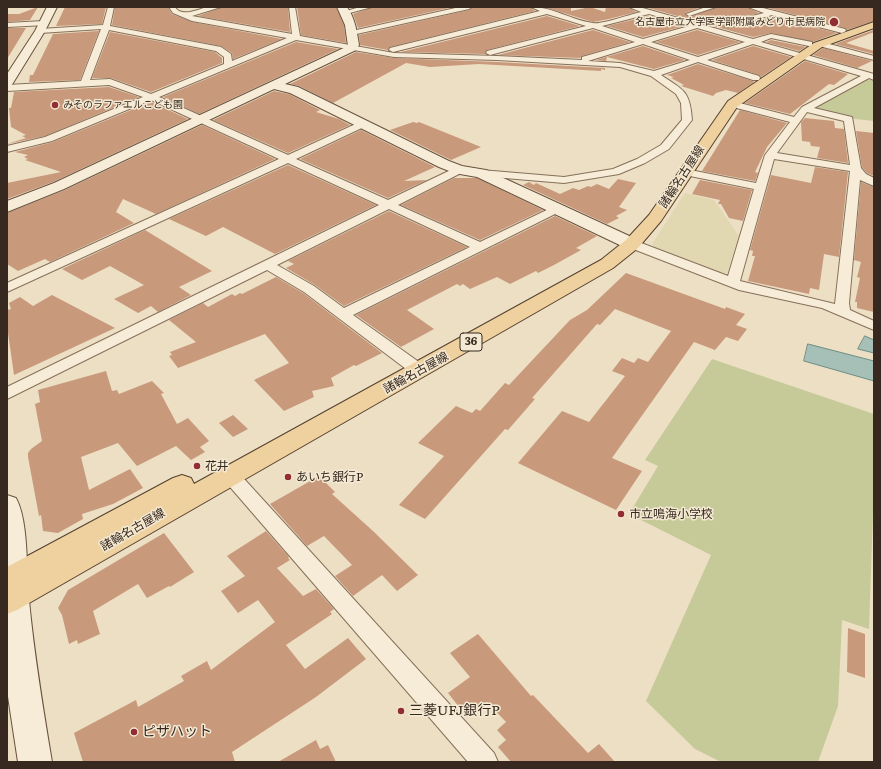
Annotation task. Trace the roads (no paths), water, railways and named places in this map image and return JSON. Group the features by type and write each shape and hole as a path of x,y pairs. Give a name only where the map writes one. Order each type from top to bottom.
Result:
{"main road":[{"name":"諸輪名古屋線","path":"10,590 414,366 607,264 625,241 633,224 699,131 721,103 756,78 807,49 842,31 874,20"},
{"name":"諸輪名古屋線","path":"625,241 655,218 732,104 807,49 874,25"},
{"name":"諸輪名古屋線","path":"10,590 230,475 414,366"}],"street":[{"path":"7,83 42,27 52,7"},
{"path":"84,82 106,27 111,7"},
{"path":"172,7 175,12 184,16 394,56 475,57 620,65 654,74 680,92 686,103 687,120 666,147 640,161 615,172 564,180 459,170 294,90 272,85"},
{"path":"184,16 218,7"},
{"path":"292,7 296,37"},
{"path":"7,207 45,192 352,48 354,45 352,33 344,9 369,7"},
{"path":"434,7 448,12"},
{"path":"352,33 469,7"},
{"path":"534,7 756,78"},
{"path":"379,53 566,7"},
{"path":"632,7 752,42 874,58"},
{"path":"689,14 713,7"},
{"path":"751,7 842,31"},
{"path":"475,57 648,12"},
{"path":"728,25 772,12"},
{"path":"7,25 42,27 106,27 218,49 228,56 228,65"},
{"path":"574,62 697,26"},
{"path":"654,74 771,36 807,49 871,76"},
{"path":"7,149 56,136 296,37"},
{"path":"733,282 770,154 805,109 871,76"},
{"path":"7,88 84,82 110,82 152,96 479,246"},
{"path":"732,104 795,120"},
{"path":"805,109 849,119 856,169 842,303 843,312"},
{"path":"7,288 363,124"},
{"path":"770,154 856,169 862,176 874,183"},
{"path":"7,394 459,170"},
{"path":"685,172 760,187"},
{"path":"481,173 625,241 744,287 826,305 874,326"},
{"path":"343,314 557,209"},
{"path":"267,265 309,289 414,366"},
{"path":"230,475 485,762"},
{"path":"7,505 12,542 10,590 15,693 35,762"}],"water":[{"path":"865,336 874,340 874,353 858,349"},
{"path":"808,344 874,361 874,381 804,361"}],"place":[{"name":"名古屋市立大学医学部附属みどり市民病院","path":"834,22"},
{"name":"みそのラファエルこども園","path":"55,105"},
{"name":"花井","path":"197,466"},
{"name":"あいち銀行P","path":"288,477"},
{"name":"市立鳴海小学校","path":"621,514"},
{"name":"三菱UFJ銀行P","path":"401,711"},
{"name":"ピザハット","path":"134,732"}]}
